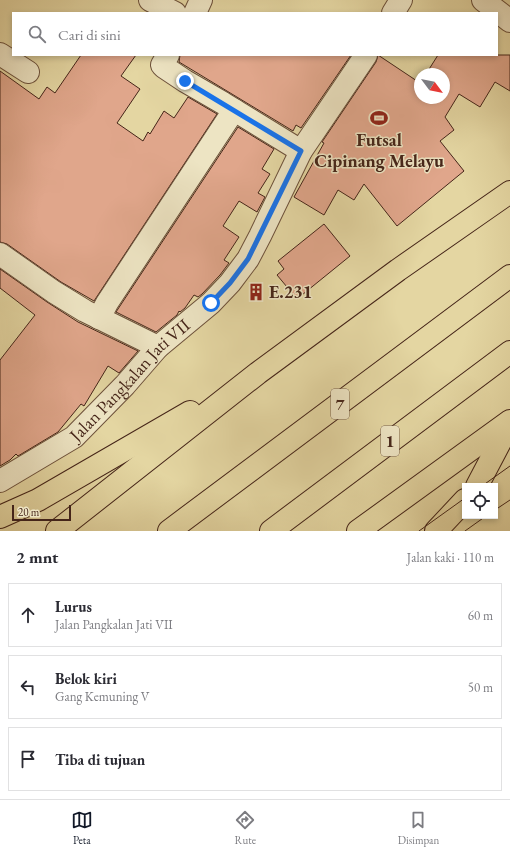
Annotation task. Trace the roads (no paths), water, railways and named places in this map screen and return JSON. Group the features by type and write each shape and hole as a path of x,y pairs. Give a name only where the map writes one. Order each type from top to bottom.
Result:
{"highway":[{"path":"57,531 258,373 398,270 510,192"},
{"name":"7","path":"169,531 510,276"},
{"name":"1","path":"271,531 510,352"},
{"path":"0,518 38,500 258,373"},
{"path":"480,483 510,422"},
{"path":"358,531 510,422"},
{"path":"482,483 510,459"},
{"path":"436,531 462,503"}],"street":[{"path":"150,0 173,12"},
{"path":"195,12 201,0"},
{"path":"394,12 401,0"},
{"path":"483,0 510,21"},
{"path":"0,54 28,72"},
{"path":"167,56 162,65 185,81 301,151"},
{"name":"Jalan Pangkalan Jati VII","path":"0,481 74,437 125,385 158,348 211,303 230,283 248,259 301,151 365,56"},
{"path":"99,318 107,303 234,110"},
{"path":"0,254 54,292 99,318 158,348"}],"tram line":[{"path":"486,483 510,466"},
{"path":"419,531 462,500"},
{"path":"498,508 510,500"},
{"path":"465,531 482,519"}],"place":[{"name":"Futsal Cipinang Melayu","path":"379,118"},
{"name":"E.231","path":"256,292"}]}
